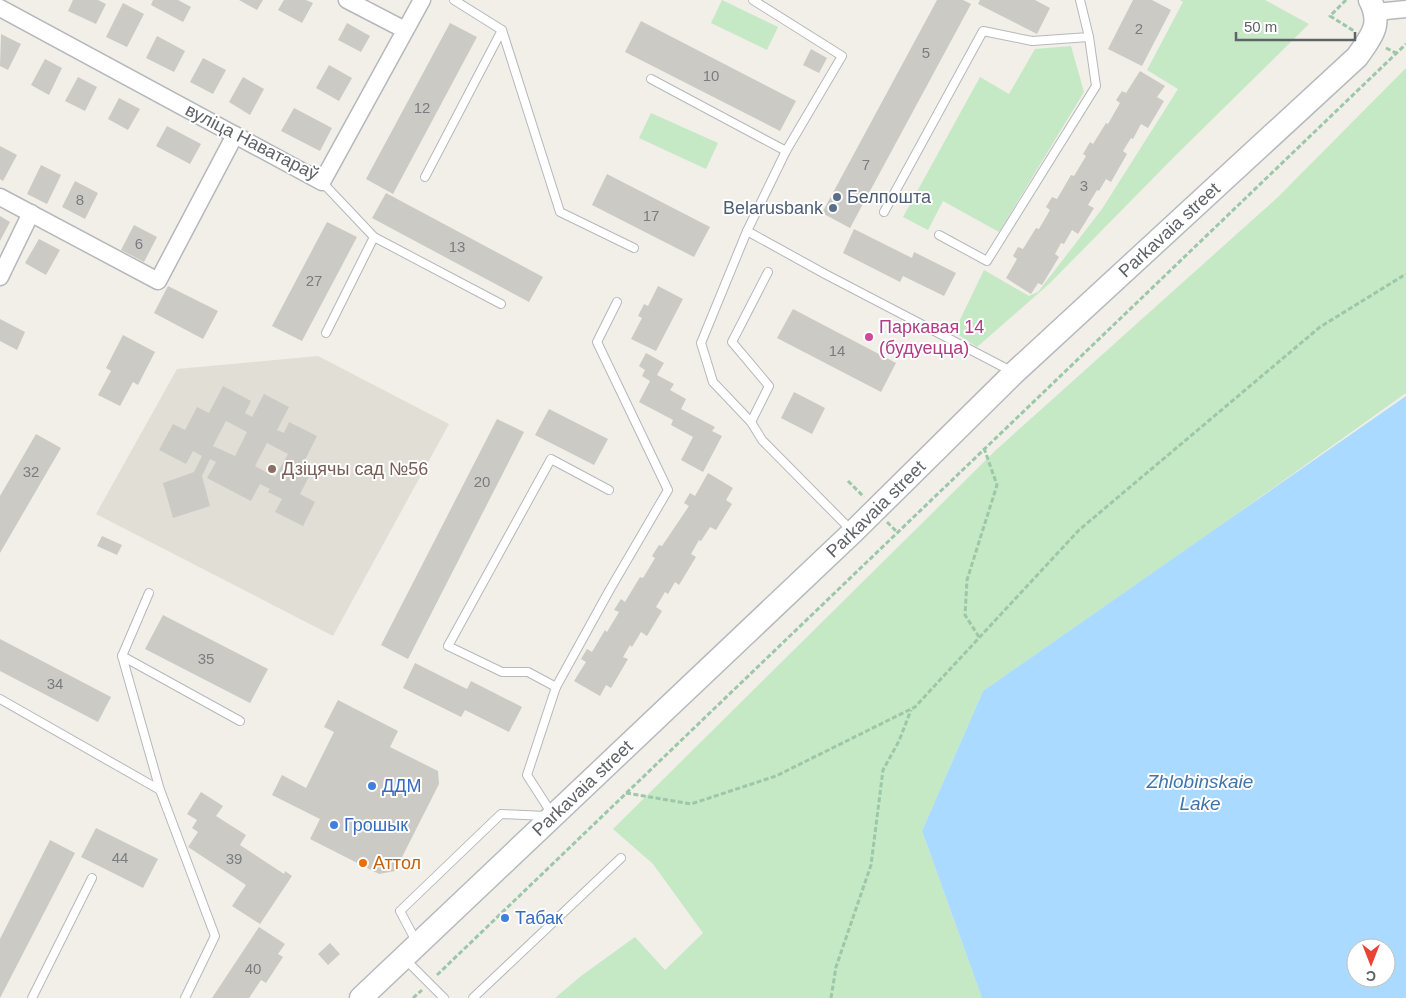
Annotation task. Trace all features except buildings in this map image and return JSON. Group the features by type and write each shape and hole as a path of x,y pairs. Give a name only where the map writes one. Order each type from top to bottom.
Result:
{"main road":[{"name":"Parkavaia street","path":"361,998 854,532 1014,373 1356,57 1373,34 1373,6"}],"street":[{"path":"348,0 405,30"},
{"name":"вуліца Наватараў","path":"0,8 322,182 422,0"},
{"path":"1373,6 1406,9"},
{"path":"0,197 158,281 235,135"},
{"path":"0,277 31,213"}],"lane":[{"path":"454,0 502,30 560,212 634,248"},
{"path":"753,0 842,56 786,152 748,231 701,343 713,382 750,422 762,440 854,532"},
{"path":"939,235 987,261 1096,86 1089,37 1080,0"},
{"path":"425,177 502,30"},
{"path":"884,212 983,31 1032,41 1089,37"},
{"path":"651,80 786,152"},
{"path":"322,182 374,237 501,304"},
{"path":"748,231 825,274 1014,373"},
{"path":"326,334 374,237"},
{"path":"750,422 769,386 732,342 768,272"},
{"path":"553,816 527,775 556,687 668,490 597,342 617,302"},
{"path":"556,687 528,672 502,672 448,646 551,459 609,490"},
{"path":"149,592 122,656 160,790 215,936 185,998"},
{"path":"122,656 240,721"},
{"path":"0,699 160,790"},
{"path":"444,998 429,983 410,951 400,911 501,814 553,816"},
{"path":"473,998 620,858"},
{"path":"32,998 92,878"}],"path":[{"path":"1330,16 1346,0"},
{"path":"413,998 1406,44"},
{"path":"625,793 691,804 776,776 911,709 1079,530 1320,327 1406,274"},
{"path":"979,637 965,615 967,580 997,485 984,448"},
{"path":"831,998 836,968 871,864 883,770 899,741 911,709"}],"shaded area":[{"name":"Дзіцячы сад №56","path":"318,356 449,424 333,636 96,514 177,369"}],"green space":[{"path":"722,0 778,27 767,50 711,23"},
{"path":"1180,0 1265,0 1309,24 1049,284 977,347 954,332 984,270 1029,296 1038,292 1102,209 1178,89 1147,70 1183,2"},
{"path":"1071,46 1084,92 999,232 943,201 928,230 903,217 980,77 1009,94 1035,49"},
{"path":"1406,68 1406,393 1217,528 983,691 922,831 982,998 555,998 581,976 635,937 665,970 703,933 653,864 613,829 996,450 1278,197"},
{"path":"651,113 718,143 706,169 639,138"}],"water":[{"name":"Zhlobinskaie Lake","path":"1406,396 1406,998 982,998 922,831 983,691"}],"place":[{"name":"Белпошта","path":"837,197"},
{"name":"Belarusbank","path":"833,208"},
{"name":"Паркавая 14 (будуецца)","path":"869,337"},
{"name":"Дзіцячы сад №56","path":"272,469"},
{"name":"ДДМ","path":"372,786"},
{"name":"Грошык","path":"334,825"},
{"name":"Аттол","path":"363,863"},
{"name":"Табак","path":"505,918"}]}
